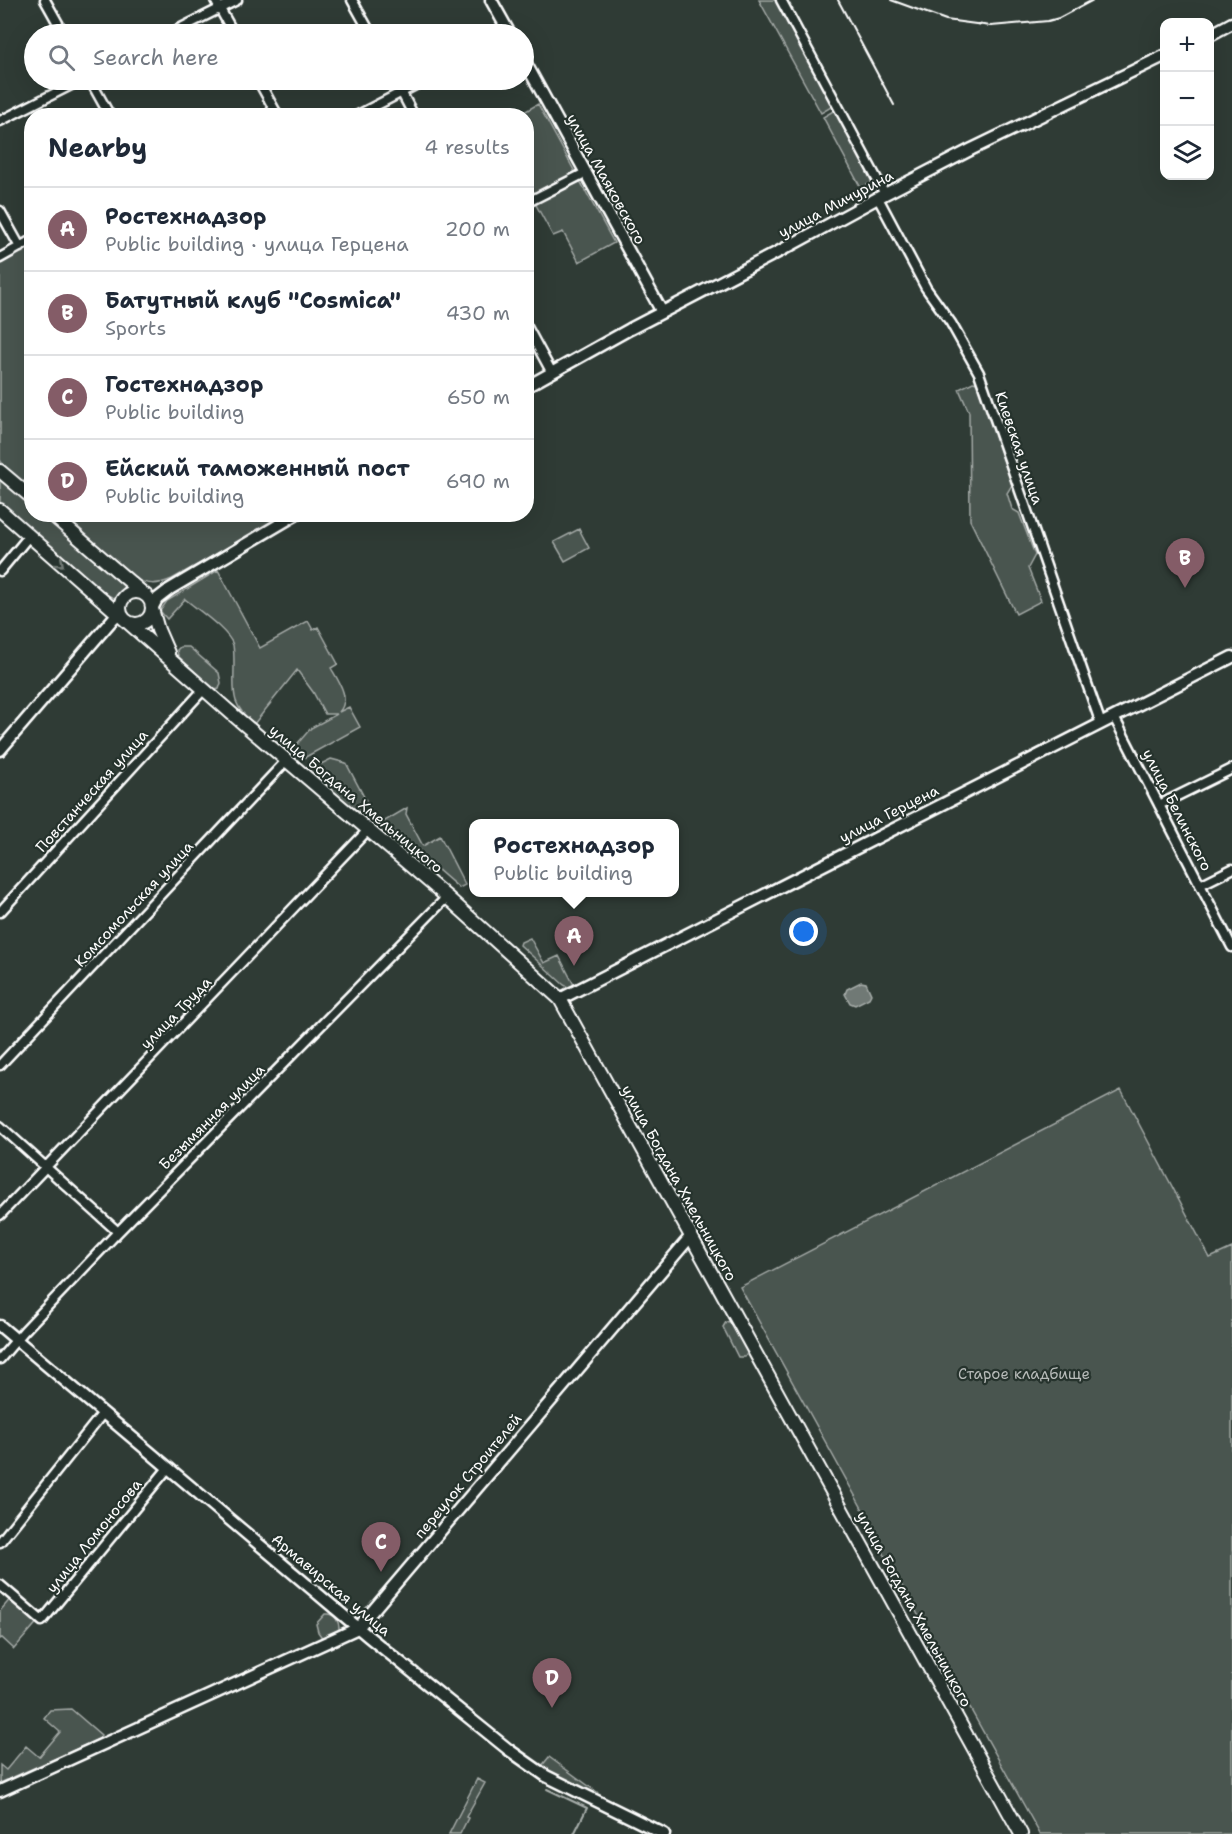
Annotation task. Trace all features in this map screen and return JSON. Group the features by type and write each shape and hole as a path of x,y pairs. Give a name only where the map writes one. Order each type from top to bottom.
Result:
{"main road":[{"path":"0,471 24,491"},
{"name":"улица Богдана Хмельницкого","path":"0,510 204,689 447,897 560,999 1021,1834"},
{"path":"60,522 145,595 150,601 152,609 149,617 143,622 133,623 122,616 120,610 124,598 135,592 145,595"},
{"name":"улица Богдана Хмельницкого","path":"152,609 171,660"}],"street":[{"path":"45,0 58,24"},
{"path":"215,0 228,24"},
{"path":"189,24 237,0"},
{"path":"352,0 365,24"},
{"path":"491,0 504,24"},
{"name":"Киевская улица","path":"781,0 926,288 951,323 979,373 1101,724"},
{"path":"1214,32 1232,23"},
{"name":"улица Мичурина","path":"534,382 881,196 1160,58"},
{"name":"улица Маяковского","path":"534,78 662,312"},
{"path":"26,108 61,90"},
{"path":"96,90 106,108"},
{"path":"264,90 274,108"},
{"path":"371,108 406,90"},
{"path":"402,92 410,108"},
{"path":"0,121 24,109"},
{"path":"534,199 585,172"},
{"path":"0,211 20,247"},
{"path":"0,258 24,245"},
{"path":"534,339 552,372"},
{"path":"152,609 161,595 283,522"},
{"path":"0,571 29,536"},
{"path":"145,595 197,572"},
{"path":"0,750 122,616"},
{"name":"улица Герцена","path":"560,999 1232,657"},
{"name":"Повстанческая улица","path":"0,912 204,689"},
{"name":"улица Белинского","path":"1114,717 1232,947"},
{"name":"Комсомольская улица","path":"0,1065 287,760"},
{"path":"1159,805 1232,769"},
{"name":"улица Труда","path":"0,1215 369,829"},
{"path":"1200,885 1232,869"},
{"name":"Безымянная улица","path":"0,1359 118,1232 447,897"},
{"path":"0,1126 118,1232"},
{"name":"переулок Строителей","path":"0,1791 358,1628 691,1236"},
{"name":"Армавирская улица","path":"0,1326 358,1628 535,1770 664,1834"},
{"path":"0,1542 103,1413"},
{"name":"улица Ломоносова","path":"0,1585 42,1621 168,1468"}],"green space":[{"path":"759,0 776,0 833,106 821,113"},
{"path":"538,104 576,174 534,196 534,108 531,108"},
{"path":"835,110 872,179 871,183 861,188 823,117"},
{"path":"579,179 614,243 579,262 563,232 553,236 535,203"},
{"path":"24,248 24,486 8,472 0,460 0,262"},
{"path":"973,382 977,383 1012,485 1007,493 1012,509 1019,513 1035,555 1028,568 1041,601 1016,614 970,520 969,412 959,389"},
{"path":"0,477 24,498 24,522 52,522 122,581 124,588 121,594 114,598 103,593 0,503"},
{"path":"66,522 274,522 172,579 152,584 133,577 79,528 75,529"},
{"path":"579,529 589,548 565,561 554,542"},
{"path":"218,570 260,648 308,621 313,630 318,627 338,664 331,668 344,696 339,712 349,707 360,727 302,759 292,750 311,728 337,714 325,714 297,670 254,724 246,717 235,698 233,645 226,633 185,599 167,619 160,611 167,601"},
{"path":"180,647 189,647 219,673 221,683 219,689 215,690 178,656 177,650"},
{"path":"331,759 346,763 371,810 361,819 316,779 319,765"},
{"path":"407,808 406,814 423,846 440,836 465,885 459,888 383,822"},
{"path":"530,938 544,963 559,956 574,985 568,987 564,985 520,945 521,942"},
{"name":"Старое кладбище","path":"1121,1090 1210,1258 1232,1248 1232,1834 1040,1834 867,1523 864,1512 740,1287"},
{"path":"733,1321 748,1352 745,1357 738,1357 723,1327 726,1322"},
{"path":"12,1597 39,1620 14,1649 2,1638 0,1639 0,1611"},
{"path":"325,1614 332,1615 336,1619 339,1632 323,1639 316,1624"},
{"path":"71,1709 101,1735 99,1739 0,1783 0,1765 6,1770 26,1746 39,1757 60,1732 44,1718 50,1710"},
{"path":"549,1757 597,1792 587,1792 541,1767"},
{"path":"477,1779 485,1783 466,1817 468,1818 460,1834 449,1834"}],"shaded area":[{"path":"861,982 866,983 871,994 869,998 855,1005 850,1003 845,994 847,989"}],"waterway":[{"path":"547,1789 587,1808 574,1834"}],"railway":[{"path":"838,0 894,105"},
{"path":"891,0 946,20 991,26 1048,21 1059,18 1093,0"}],"place":[{"name":"Батутный клуб \"Cosmica\"","path":"1185,588"},
{"name":"Ростехнадзор","path":"574,966"},
{"name":"Гостехнадзор","path":"381,1572"},
{"name":"Ейский таможенный пост","path":"552,1708"}]}
